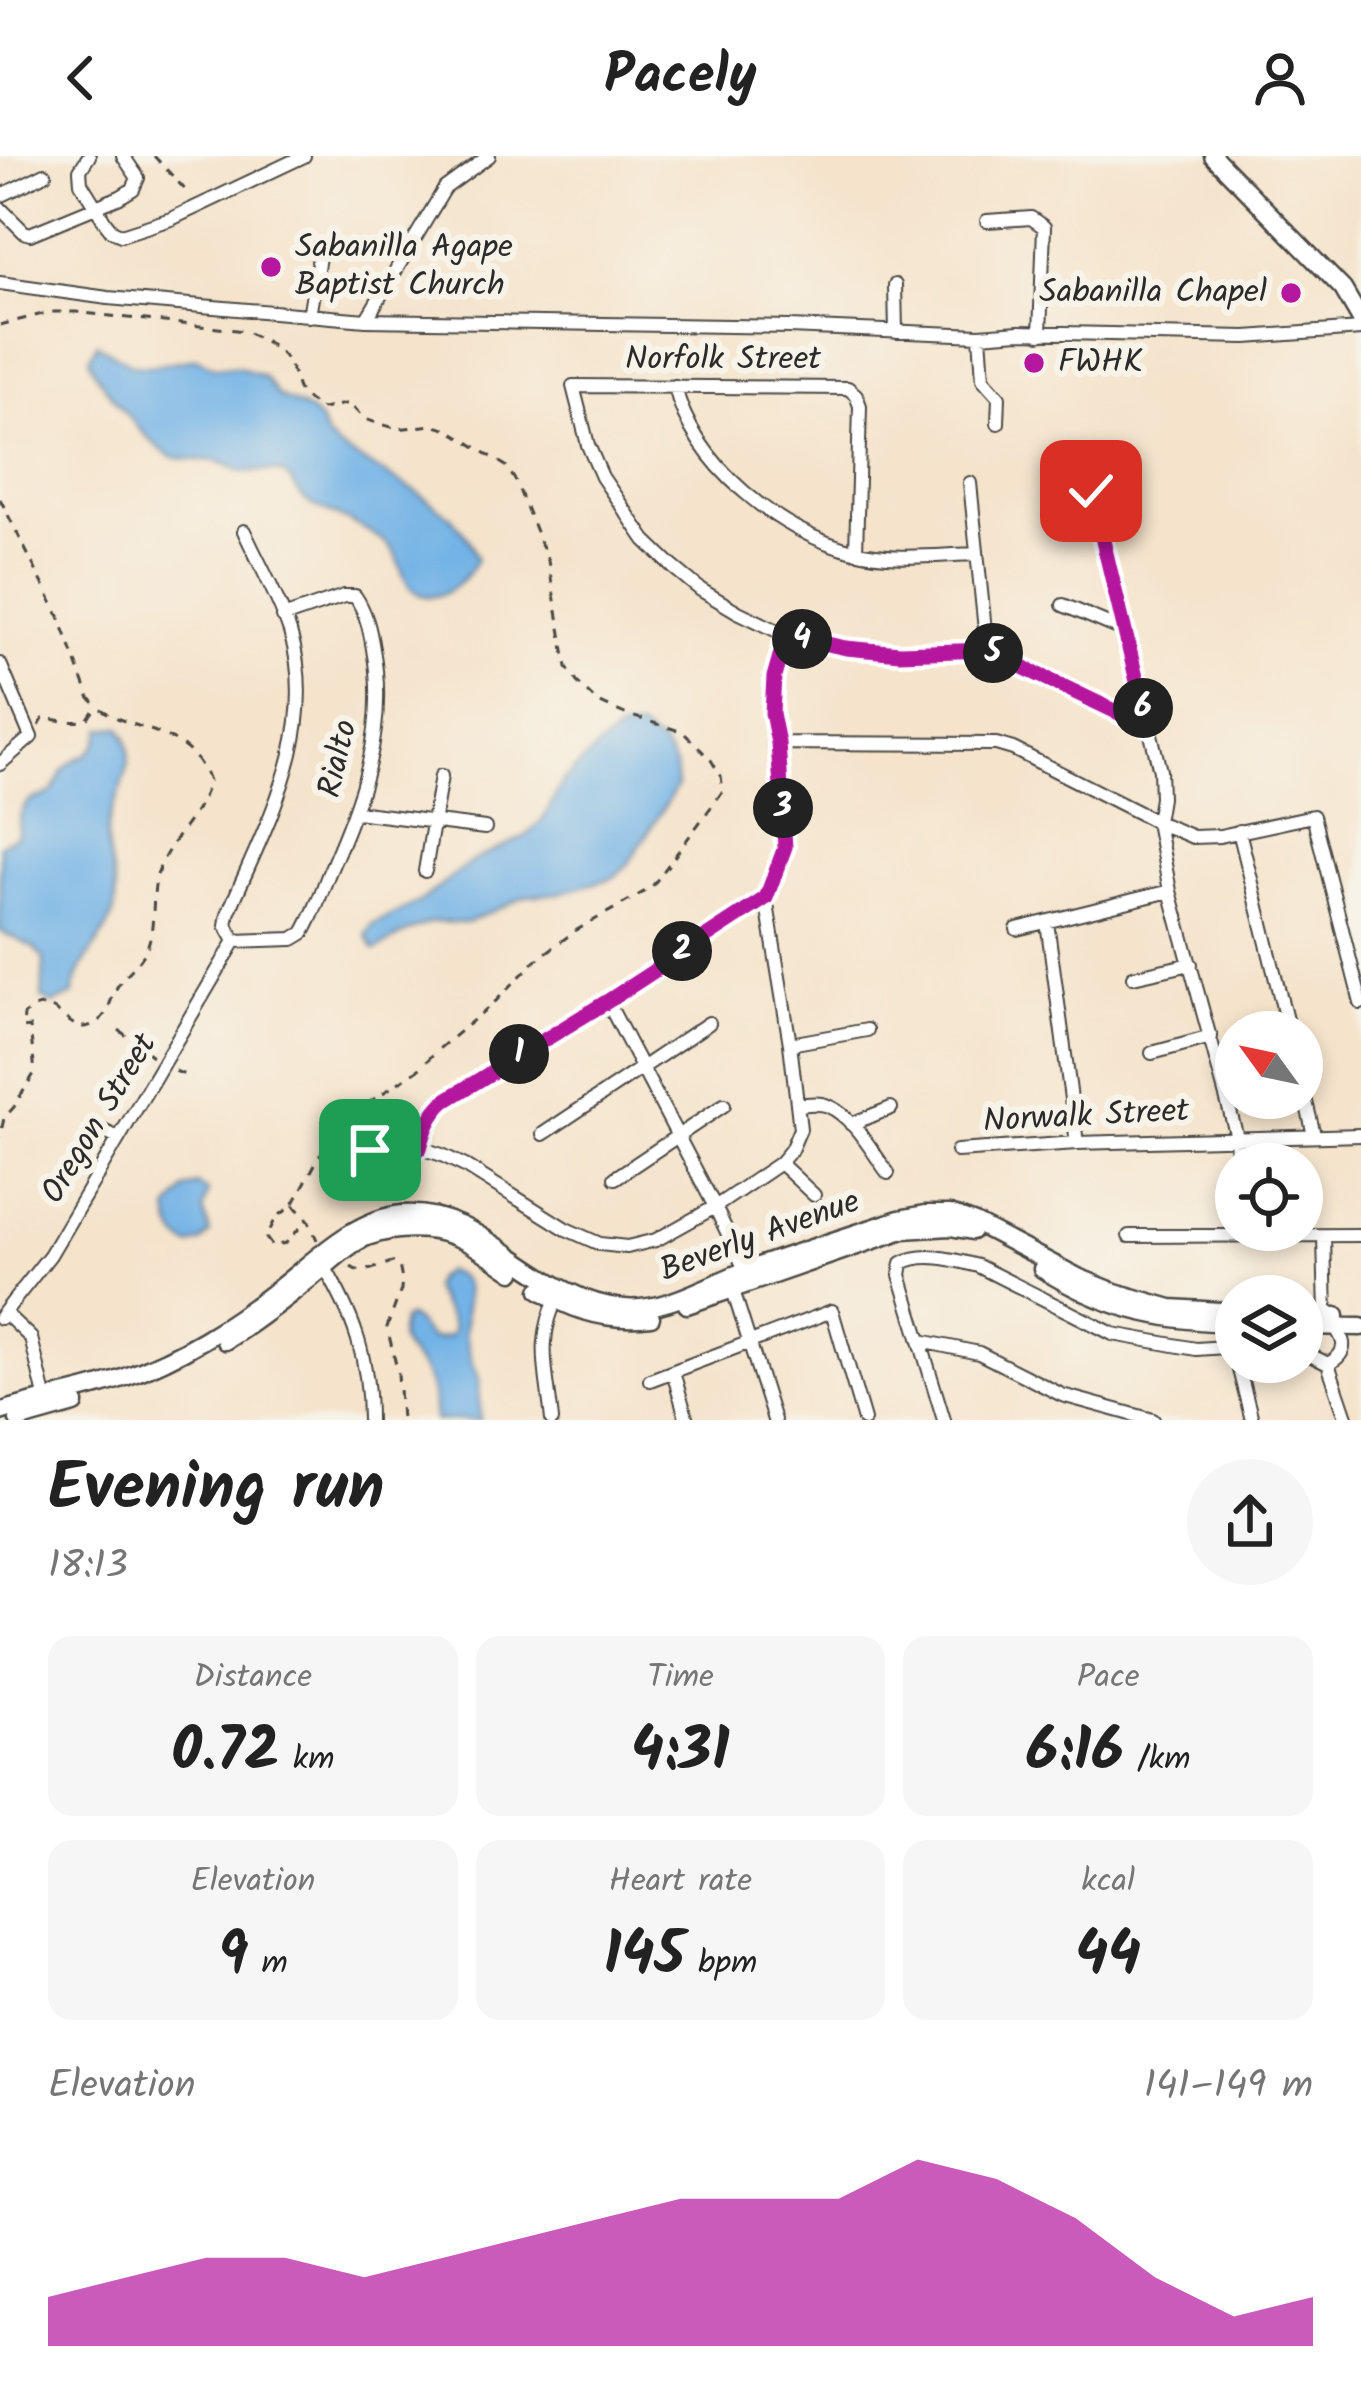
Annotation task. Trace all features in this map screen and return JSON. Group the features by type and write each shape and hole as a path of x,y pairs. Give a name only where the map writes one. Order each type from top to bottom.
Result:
{"street":[{"path":"89,156 80,170 81,183 112,231 121,235 171,220 304,156"},
{"path":"0,208 29,234 120,197 134,189 138,178 123,156"},
{"path":"366,320 446,188 489,156"},
{"path":"1219,158 1343,289 1361,320"},
{"path":"0,196 44,174"},
{"path":"987,221 1031,218 1044,227 1040,334"},
{"path":"309,316 321,245"},
{"path":"0,283 130,301 366,320 1246,338 1361,329"},
{"path":"896,285 896,332"},
{"path":"980,335 983,379 999,397 998,423"},
{"name":"Norfolk Street","path":"786,635 701,590 645,540 602,477 588,445 573,386 848,388 860,406 856,552"},
{"path":"675,386 685,417 720,468 782,520 856,552 977,554"},
{"path":"970,483 987,650"},
{"path":"1091,491 1161,785 1157,823 1170,890 1237,1143"},
{"path":"1057,525 1099,532"},
{"path":"236,941 226,925 228,914 285,778 299,722 299,679 290,634 244,531"},
{"name":"Rialto","path":"236,941 293,939 303,933 356,812 377,728 377,671 363,608 355,596 284,617"},
{"path":"1063,605 1124,631"},
{"path":"359,1158 370,1150 420,1148 467,1167 566,1229 600,1244 627,1247 656,1240 780,1163 800,1129 766,898 785,847 772,713 774,677 786,635 900,653 987,650 1148,727"},
{"path":"0,664 31,737 0,764"},
{"path":"778,743 996,744 1157,823 1207,839 1312,815 1361,1004"},
{"path":"425,871 441,776"},
{"path":"356,812 485,828"},
{"path":"1239,832 1284,1011"},
{"path":"1017,929 1170,890"},
{"path":"420,1148 427,1124 445,1101 766,898"},
{"path":"1047,922 1077,1143"},
{"name":"Oregon Street","path":"3,1316 50,1255 236,941"},
{"path":"1133,977 1191,964"},
{"path":"608,1001 715,1207 740,1280 750,1342 774,1420"},
{"path":"543,1134 709,1023"},
{"path":"790,1044 867,1030"},
{"path":"1152,1053 1211,1036"},
{"path":"615,1178 724,1106"},
{"path":"798,1106 828,1106 851,1124 889,1174"},
{"path":"851,1124 891,1108"},
{"path":"1310,1119 1314,1135"},
{"path":"95,1127 118,1138"},
{"name":"Norwalk Street","path":"957,1151 1361,1135"},
{"path":"780,1163 814,1195"},
{"name":"Beverly Avenue","path":"322,1259 383,1233 442,1232 598,1316 626,1320 656,1316 899,1219 950,1214 1114,1292 1171,1308 1215,1311"},
{"name":"Beverly Avenue","path":"0,1412 48,1406 142,1382 196,1358 274,1307 364,1226 386,1217 432,1216 469,1227 558,1295"},
{"name":"Beverly Avenue","path":"740,1280 903,1230 950,1227 972,1232 1079,1292 1118,1307 1168,1319 1215,1322"},
{"path":"1130,1235 1215,1233"},
{"path":"1320,1275 1324,1237 1361,1235"},
{"path":"944,1420 900,1275 902,1263 913,1257 979,1266 1113,1334 1181,1347 1215,1347"},
{"path":"322,1259 352,1316 363,1351 369,1420"},
{"path":"552,1420 543,1345 558,1295"},
{"path":"650,1380 832,1311 864,1420"},
{"path":"3,1316 31,1338 48,1406"},
{"path":"1323,1320 1361,1316"},
{"path":"1323,1322 1361,1327"},
{"path":"1323,1324 1340,1332 1343,1345 1337,1359 1328,1364"},
{"path":"921,1341 979,1353 1062,1395 1153,1420"},
{"path":"1323,1362 1328,1364 1346,1420"},
{"path":"673,1372 687,1420"},
{"path":"1243,1383 1252,1420"},
{"name":"Beverly Avenue","path":"18,1420 48,1406"}],"path":[{"path":"154,156 200,205"},
{"path":"0,326 63,312 244,331 286,358 295,386 323,409 349,404 364,419 398,429 433,425 471,442 506,466 515,480 548,561 566,667 577,682 610,707 682,732 721,776 723,791 651,888 535,961 422,1067 371,1101 320,1155 293,1205 276,1218 266,1238 272,1246 286,1244 308,1220"},
{"path":"0,499 59,616 96,706 184,746 202,764 209,781 198,812 163,859 155,879 148,946 141,962 117,986 105,1016 83,1028 51,1006 35,1006 24,1015 34,1072 4,1118 0,1137"},
{"path":"31,737 44,719 87,720 96,706"},
{"path":"293,1205 308,1220 322,1259"},
{"path":"347,1249 347,1264 357,1271 392,1262 399,1265 403,1280 387,1327 400,1389 401,1420"}],"water":[{"path":"97,344 132,365 196,358 264,377 278,396 311,412 339,448 451,517 477,559 446,592 419,594 384,542 307,501 282,474 171,456 137,426 102,381 89,358"},
{"path":"120,727 129,756 107,836 114,911 79,972 73,995 53,1004 42,998 44,959 34,948 0,931 0,845 17,835 27,803 52,791 64,769 95,746 102,729"},
{"path":"640,729 663,746 675,766 677,786 629,863 613,878 559,893 527,896 466,923 432,922 375,950 366,935 372,925 421,901 471,862 526,836 544,818 564,780 599,747 619,731"},
{"path":"197,1185 208,1191 203,1209 210,1233 190,1246 174,1231 169,1210 186,1189"},
{"path":"446,1271 464,1282 465,1334 479,1379 480,1420 434,1420 429,1382 400,1337 408,1317 428,1337 449,1336 453,1330 450,1319 432,1288"}],"place":[{"name":"Sabanilla Agape Baptist Church","path":"271,267"},
{"name":"Sabanilla Chapel","path":"1291,293"},
{"name":"FWHK","path":"1034,363"}],"route":[{"path":"370,1150 420,1148 427,1124 445,1101 766,898 785,847 772,713 774,677 786,635 900,653 987,650 1148,727 1091,491"}]}
